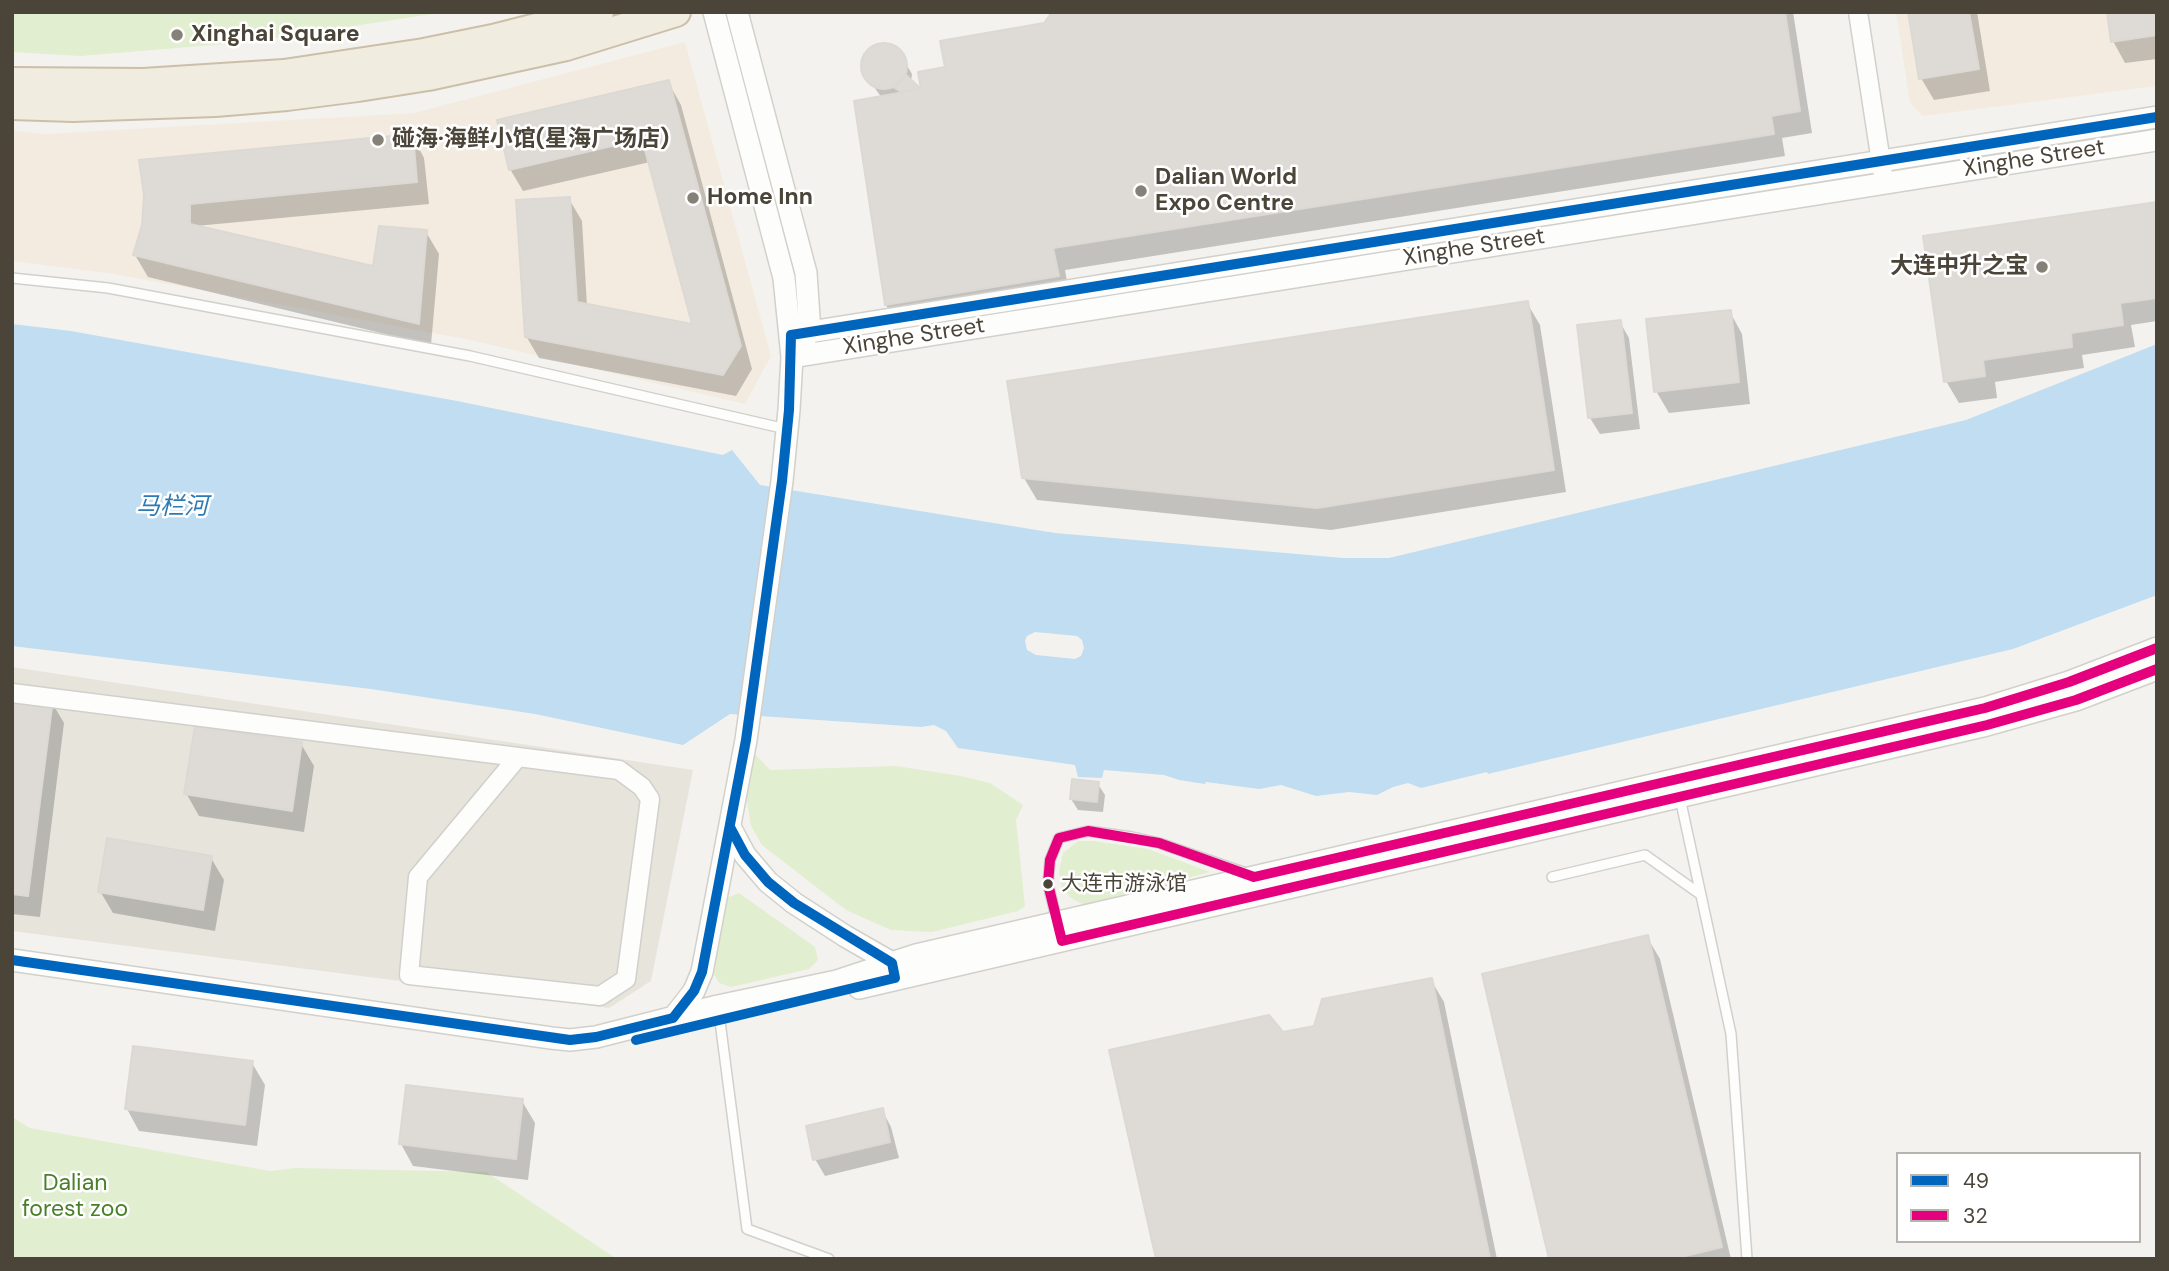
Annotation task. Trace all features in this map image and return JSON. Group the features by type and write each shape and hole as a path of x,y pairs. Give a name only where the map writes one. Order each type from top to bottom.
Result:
{"highway":[{"path":"12,82 143,83 296,73 505,37 598,12"},
{"path":"12,105 73,107 204,103 358,87 428,76 555,48 676,12"}],"street":[{"path":"714,12 801,333"},
{"path":"673,1018 694,991 702,972 746,740 782,481 792,357 801,333 806,274 737,12"},
{"path":"1858,12 1885,183"},
{"name":"Xinghe Street","path":"801,333 2157,117"},
{"name":"Xinghe Street","path":"792,357 2157,140"},
{"path":"12,974 548,1052 597,1050 719,1014 893,970 1677,788 1985,708 2069,682 2157,648"},
{"path":"1060,932 1254,877 2034,713 2157,669"},
{"path":"12,693 518,757 619,770 642,787 650,799 626,979 600,996 409,975 418,877 518,757"},
{"path":"730,827 745,855 776,889 893,970"},
{"path":"12,960 570,1040 596,1037 673,1018 719,1014"}],"lane":[{"path":"12,278 108,288 470,356 787,429"},
{"path":"1677,788 1731,1034 1747,1259"},
{"path":"1060,932 1048,884 1050,860 1059,838 1088,831 1159,843 1254,877"},
{"path":"1552,877 1645,855 1700,894"},
{"path":"719,1014 747,1228 829,1259"}],"shaded area":[{"path":"1896,12 2157,12 2157,86 1923,116 1910,103"},
{"path":"685,42 771,356 745,404 470,340 114,274 12,261 12,130 44,134 414,113"},
{"path":"12,667 693,770 651,981 609,1008 12,931"}],"green space":[{"name":"Xinghai Square","path":"12,12 445,12 249,42 81,56 12,52"},
{"path":"752,751 770,770 896,766 990,783 1023,805 1016,820 1025,906 1018,911 932,932 891,930 846,910 762,845 751,826 746,795"},
{"path":"1078,841 1148,849 1210,872 1084,905 1071,898 1062,888 1059,872 1063,853"},
{"path":"739,893 815,947 818,960 809,969 731,987 719,983 712,971 727,898"},
{"name":"Dalian forest zoo","path":"12,1117 30,1128 270,1171 296,1168 486,1172 617,1259 12,1259"}],"water":[{"name":"马栏河","path":"12,324 71,331 457,401 723,455 732,450 760,485 1055,533 1343,558 1389,558 1966,420 2157,344 2157,595 2013,649 1488,774 1487,772 1421,788 1408,783 1377,795 1349,792 1316,796 1281,785 1259,789 1205,784 1164,775 1104,770 1102,778 1078,777 1075,765 958,748 946,731 934,725 921,727 730,714 683,745 535,714 371,689 12,646","holes":["1035,632 1077,636 1082,640 1084,648 1081,656 1075,659 1036,655 1027,650 1025,641 1027,636"]}],"building":[{"name":"Dalian World Expo Centre","path":"1052,12 1785,12 1800,111 1771,116 1774,134 1053,248 1059,276 885,305 854,101 921,89 918,72 945,67 940,41 1044,23"},
{"path":"1908,12 1969,12 1979,69 1919,79"},
{"path":"2107,12 2157,12 2157,35 2111,42"},
{"path":"884,43 900,50 907,66 900,82 884,89 868,82 861,66 868,50"},
{"path":"905,74 921,89 901,92 893,87"},
{"path":"669,80 741,346 723,375 525,337 516,200 570,197 577,302 692,324 642,139 509,170 497,120"},
{"path":"413,134 417,182 190,204 190,224 373,266 379,226 427,230 419,324 133,255 142,225 144,195 139,160"},
{"name":"大连中升之宝","path":"2157,202 2157,298 2120,303 2123,325 2071,333 2072,347 1983,360 1985,376 1944,382 1923,236"},
{"path":"1528,301 1554,470 1317,508 1022,478 1007,381"},
{"path":"1731,310 1739,382 1654,392 1646,319"},
{"path":"1621,320 1632,413 1588,418 1577,325"},
{"path":"12,694 53,699 28,896 12,894"},
{"path":"195,726 302,742 292,811 184,794"},
{"path":"1072,779 1099,782 1097,802 1070,799"},
{"path":"107,838 212,856 203,910 98,892"},
{"path":"1648,935 1722,1247 1673,1259 1549,1259 1482,974"},
{"path":"1432,978 1490,1259 1156,1259 1109,1050 1269,1015 1283,1032 1314,1026 1322,999"},
{"path":"133,1046 253,1061 245,1125 125,1109"},
{"path":"406,1085 523,1099 516,1159 399,1144"},
{"path":"883,1108 890,1142 813,1160 806,1126"}],"transit line":[{"name":"49","path":"12,960 570,1040 596,1037 673,1018 694,991 702,972 746,740 782,481 789,410 791,335 2157,117"},
{"name":"32","path":"2157,648 2069,682 1985,708 1254,877 1159,843 1088,831 1059,838 1050,860 1048,884 1062,941 1987,725 2076,700 2157,669"},
{"name":"49","path":"636,1040 895,978 892,963 794,903 768,882 745,855 730,827"}],"place":[{"name":"Xinghai Square","path":"177,35"},
{"name":"碰海·海鲜小馆(星海广场店)","path":"378,140"},
{"name":"Dalian World Expo Centre","path":"1141,191"},
{"name":"Home Inn","path":"693,198"},
{"name":"大连中升之宝","path":"2042,267"},
{"name":"大连市游泳馆","path":"1048,884"}]}
